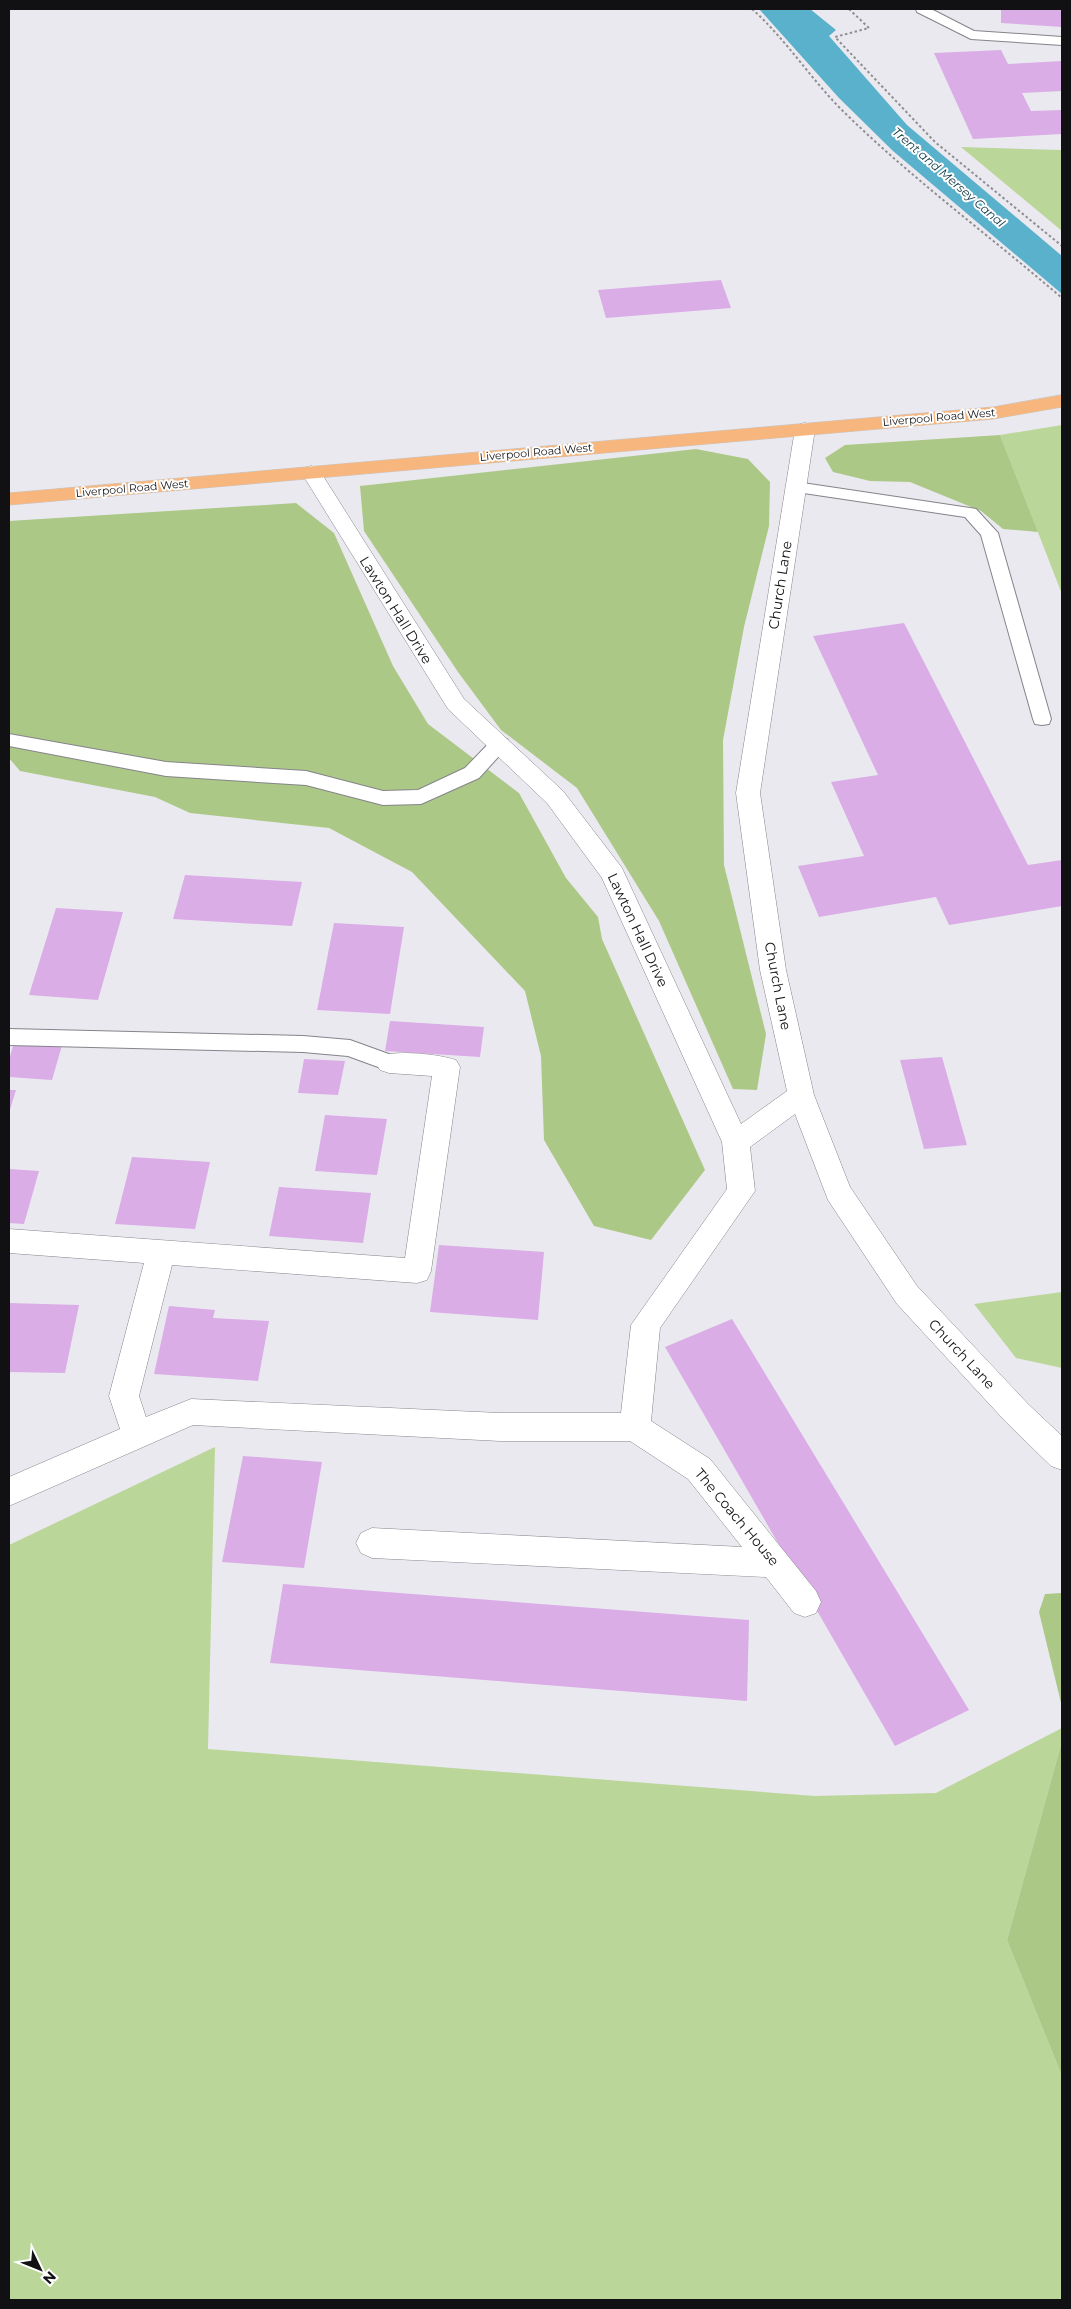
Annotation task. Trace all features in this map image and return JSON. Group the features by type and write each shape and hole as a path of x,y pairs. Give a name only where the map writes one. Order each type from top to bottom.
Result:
{"main road":[{"name":"Liverpool Road West","path":"9,499 993,412 1062,401"}],"street":[{"name":"Church Lane","path":"805,429 748,793 773,970 801,1095 838,1192 907,1295 1017,1413 1062,1456"},
{"name":"Lawton Hall Drive","path":"311,472 456,704 555,797 613,874 736,1142 741,1191 646,1324 634,1427"},
{"path":"9,1241 417,1271 447,1067 389,1063"},
{"path":"736,1142 801,1095"},
{"path":"137,1436 124,1396 161,1252"},
{"path":"9,1492 191,1412 500,1427 634,1427"},
{"name":"The Coach House","path":"634,1427 699,1469 804,1602"},
{"path":"372,1543 775,1563"}],"lane":[{"path":"922,9 970,35 1062,41"},
{"path":"796,487 970,513 989,533 1042,719"},
{"path":"9,740 166,768 306,778 383,798 422,797 472,772 500,744"},
{"path":"9,1037 313,1045 350,1048 389,1063"}],"path":[{"path":"752,9 763,18 815,82 896,161 1062,298"},
{"path":"849,9 869,28 835,37 935,142 1062,246"}],"green space":[{"path":"961,147 1062,150 1062,231"},
{"path":"1062,425 1062,594 1000,435"},
{"path":"1000,435 1038,532 1003,529 981,511 910,482 870,481 833,472 825,458 845,445"},
{"path":"696,449 748,459 770,482 769,526 744,627 723,740 724,865 766,1034 757,1090 733,1089 659,921 577,788 501,730 458,672 364,531 360,486"},
{"path":"296,503 334,533 393,666 428,724 519,793 566,878 598,917 602,939 705,1170 651,1240 594,1226 544,1140 541,1056 525,991 412,872 329,828 190,813 155,797 20,771 9,758 9,521"},
{"path":"1062,1292 1062,1368 1016,1358 974,1304"},
{"path":"215,1447 208,1749 815,1796 936,1793 1062,1728 1062,1741 1007,1940 1062,2076 1062,2300 9,2300 9,1545"},
{"path":"1062,1593 1062,1707 1039,1612 1045,1594"},
{"path":"1062,1741 1062,2076 1007,1940"}],"water":[{"name":"Trent and Mersey Canal","path":"759,9 810,9 836,30 829,36 907,125 1062,256 1062,294 893,151 839,98"}],"building":[{"path":"1001,9 1062,9 1062,27 1001,23"},
{"path":"1001,50 1008,64 1062,61 1062,91 1022,93 1031,111 1062,110 1062,134 973,139 934,53"},
{"path":"721,280 731,308 606,318 598,290"},
{"path":"904,623 1028,865 1062,860 1062,906 949,925 936,897 819,917 798,866 864,856 831,782 878,775 813,636"},
{"path":"185,875 302,882 292,926 173,919"},
{"path":"56,908 123,912 98,1000 29,995"},
{"path":"334,923 404,927 390,1014 317,1010"},
{"path":"390,1021 484,1027 480,1057 385,1051"},
{"path":"15,1039 63,1042 52,1080 9,1077 9,1060"},
{"path":"942,1057 967,1145 924,1149 900,1060"},
{"path":"304,1059 345,1061 338,1095 298,1093"},
{"path":"9,1090 16,1090 9,1113"},
{"path":"325,1115 387,1119 377,1175 315,1171"},
{"path":"132,1157 210,1162 195,1229 115,1224"},
{"path":"9,1169 39,1171 24,1224 9,1223"},
{"path":"279,1187 371,1193 363,1243 269,1236"},
{"path":"439,1245 544,1252 538,1320 430,1312"},
{"path":"9,1303 79,1305 65,1373 9,1372"},
{"path":"169,1306 215,1310 213,1318 269,1321 258,1381 154,1374"},
{"path":"732,1319 969,1710 895,1746 665,1347"},
{"path":"243,1456 322,1462 304,1568 222,1562"},
{"path":"283,1584 749,1620 747,1701 270,1663"}]}
